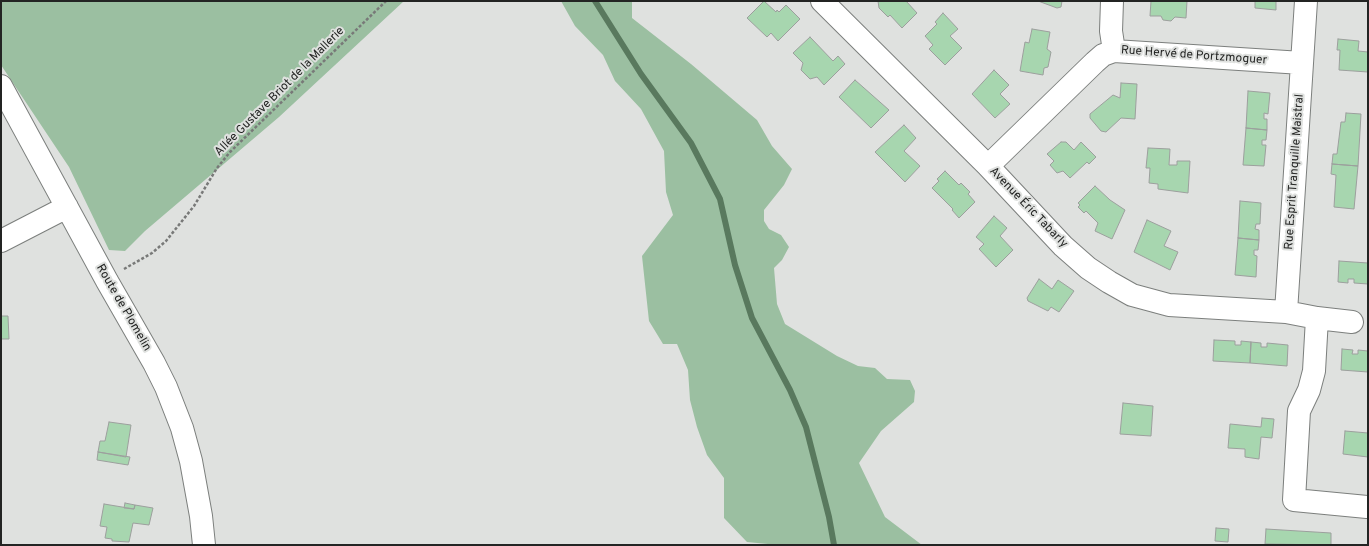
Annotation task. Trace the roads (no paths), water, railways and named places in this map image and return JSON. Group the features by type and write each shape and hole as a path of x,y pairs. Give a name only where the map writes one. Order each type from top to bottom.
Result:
{"street":[{"name":"Avenue Éric Tabarly","path":"822,1 988,166 1063,246 1093,271 1132,295 1169,304 1286,312"},
{"path":"1112,1 1111,31 1114,51"},
{"name":"Rue Esprit Tranquille Maistral","path":"1286,312 1306,1"},
{"name":"Rue Hervé de Portzmoguer","path":"988,166 1095,62 1103,55 1114,51 1302,63"},
{"name":"Route de Plomelin","path":"1,86 107,281 154,363 182,428 194,475 204,545"},
{"path":"1,241 67,207"},
{"path":"1286,312 1317,318 1352,322"},
{"path":"1317,318 1314,371 1309,390 1299,411 1294,500 1367,507"}],"waterway":[{"path":"595,1 641,74 691,143 720,199 735,265 752,318 790,390 806,427 829,517 834,545"}]}
